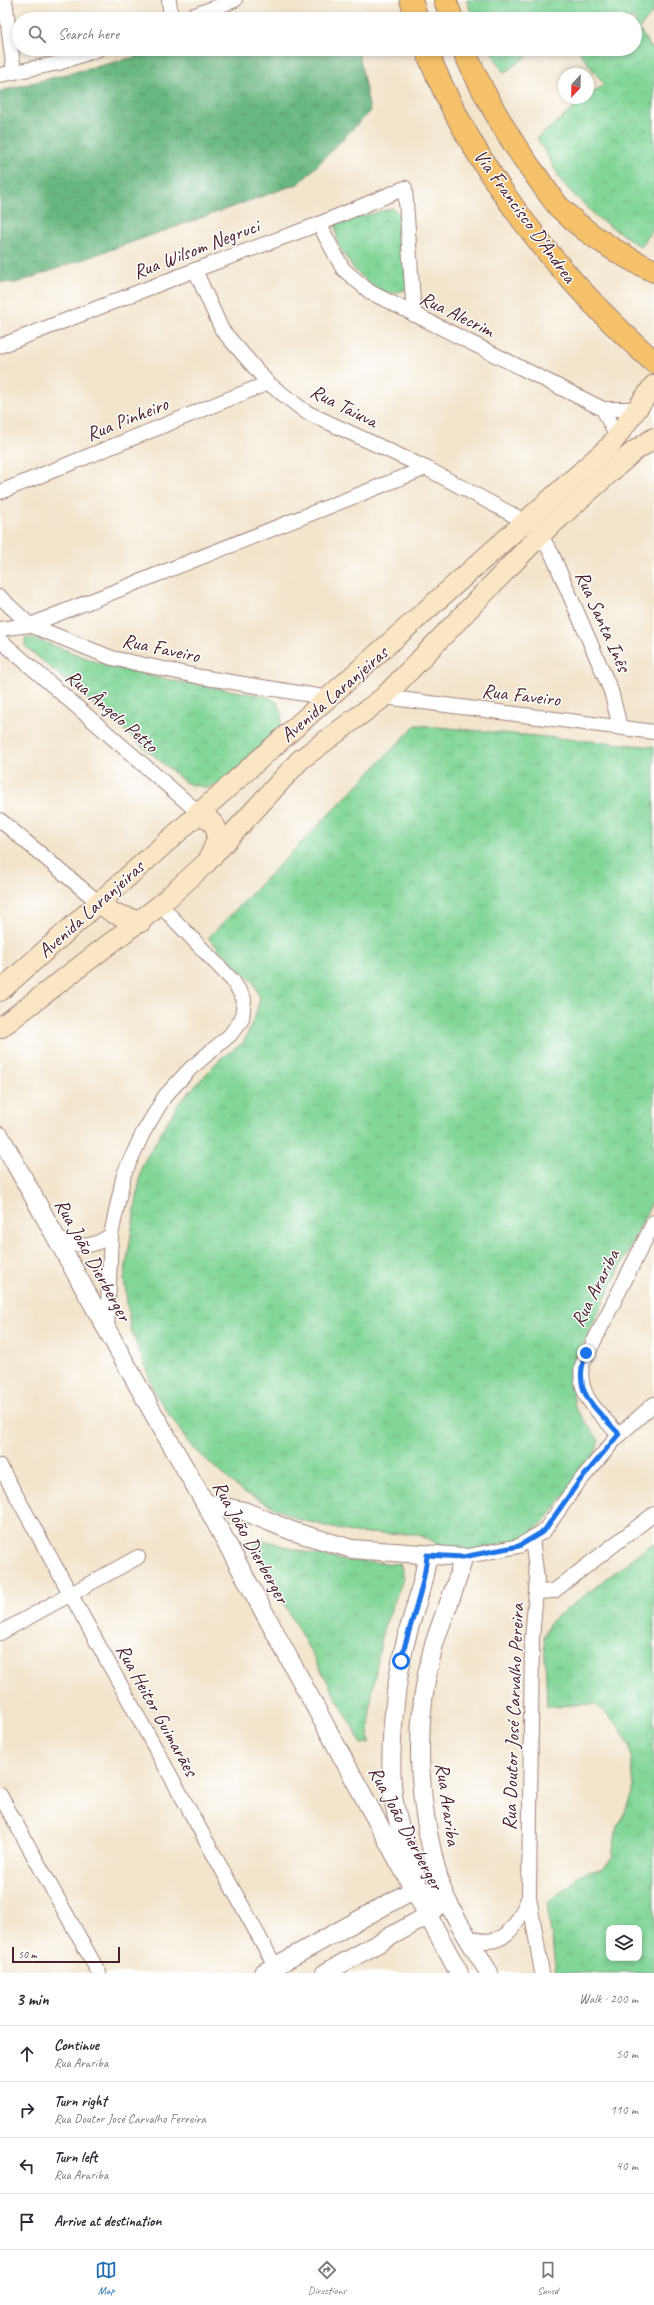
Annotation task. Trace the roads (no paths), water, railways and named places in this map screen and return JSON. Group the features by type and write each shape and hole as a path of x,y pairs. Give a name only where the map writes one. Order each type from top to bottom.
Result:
{"highway":[{"path":"410,0 414,12"},
{"path":"445,0 449,12"},
{"name":"Via Francisco D'Andrea","path":"429,56 449,103 468,138 500,189 580,290 654,362"},
{"name":"Via Francisco D'Andrea","path":"466,56 487,100 524,160 558,206 592,234 625,257 654,272"}],"main road":[{"name":"Avenida Laranjeiras","path":"0,1028 141,922 206,863 300,760 384,697 533,528 610,446 654,385"},
{"name":"Avenida Laranjeiras","path":"0,991 198,812 330,698 533,528 633,452 654,438"},
{"path":"198,812 212,820 217,830 217,840 206,863"},
{"path":"98,902 114,912 141,922"}],"street":[{"path":"5,0 14,72"},
{"path":"169,0 170,12"},
{"path":"203,12 235,0"},
{"path":"0,75 59,63 79,56"},
{"name":"Rua Wilsom Negruci","path":"0,346 195,270 319,224 405,188 414,315"},
{"name":"Rua Alecrim","path":"319,224 343,269 370,292 603,409 638,409"},
{"name":"Rua Taiuva","path":"195,270 222,330 268,383 306,412 426,468 533,528"},
{"name":"Rua Pinheiro","path":"0,492 268,383"},
{"path":"603,409 617,437"},
{"path":"0,629 30,625 426,468"},
{"name":"Rua Santa Inês","path":"533,528 552,554 611,691 620,727"},
{"name":"Rua Faveiro","path":"0,597 30,625 112,658 201,677 330,698"},
{"name":"Rua Ângelo Petto","path":"0,640 198,812"},
{"name":"Rua Faveiro","path":"384,697 654,732"},
{"path":"0,820 98,902"},
{"path":"107,1330 111,1235 124,1174 143,1132 165,1096 190,1069 230,1035 242,1019 244,999 233,981 160,905"},
{"name":"Rua João Dierberger","path":"0,1136 205,1503 459,1973"},
{"name":"Rua Arariba","path":"619,1434 585,1396 580,1377 582,1365 654,1222"},
{"path":"57,1239 82,1247 99,1243 111,1235"},
{"path":"205,1503 244,1511 292,1531 352,1549 463,1557 519,1546 544,1531 578,1483 619,1434 654,1404"},
{"name":"Rua Heitor Guimarães","path":"0,1466 272,1971"},
{"path":"537,1592 554,1591 654,1514"},
{"name":"Rua Doutor José Carvalho Pereira","path":"532,1538 536,1558 537,1592 532,1647 529,1896 542,1973"},
{"path":"413,1890 417,1879 396,1811 392,1749 401,1661 408,1632 425,1577 427,1555"},
{"name":"Rua Arariba","path":"443,1893 425,1816 419,1761 420,1726 426,1679 432,1652 439,1626 460,1575 463,1557"},
{"path":"0,1633 138,1558"},
{"path":"0,1794 99,1973"},
{"path":"272,1971 413,1890 443,1893 436,1907 427,1916 325,1973"},
{"name":"Rua João Dierberger","path":"443,1893 489,1973"},
{"name":"Rua Doutor José Carvalho Pereira","path":"468,1937 476,1940 494,1941 509,1933 519,1921 529,1896"}]}
